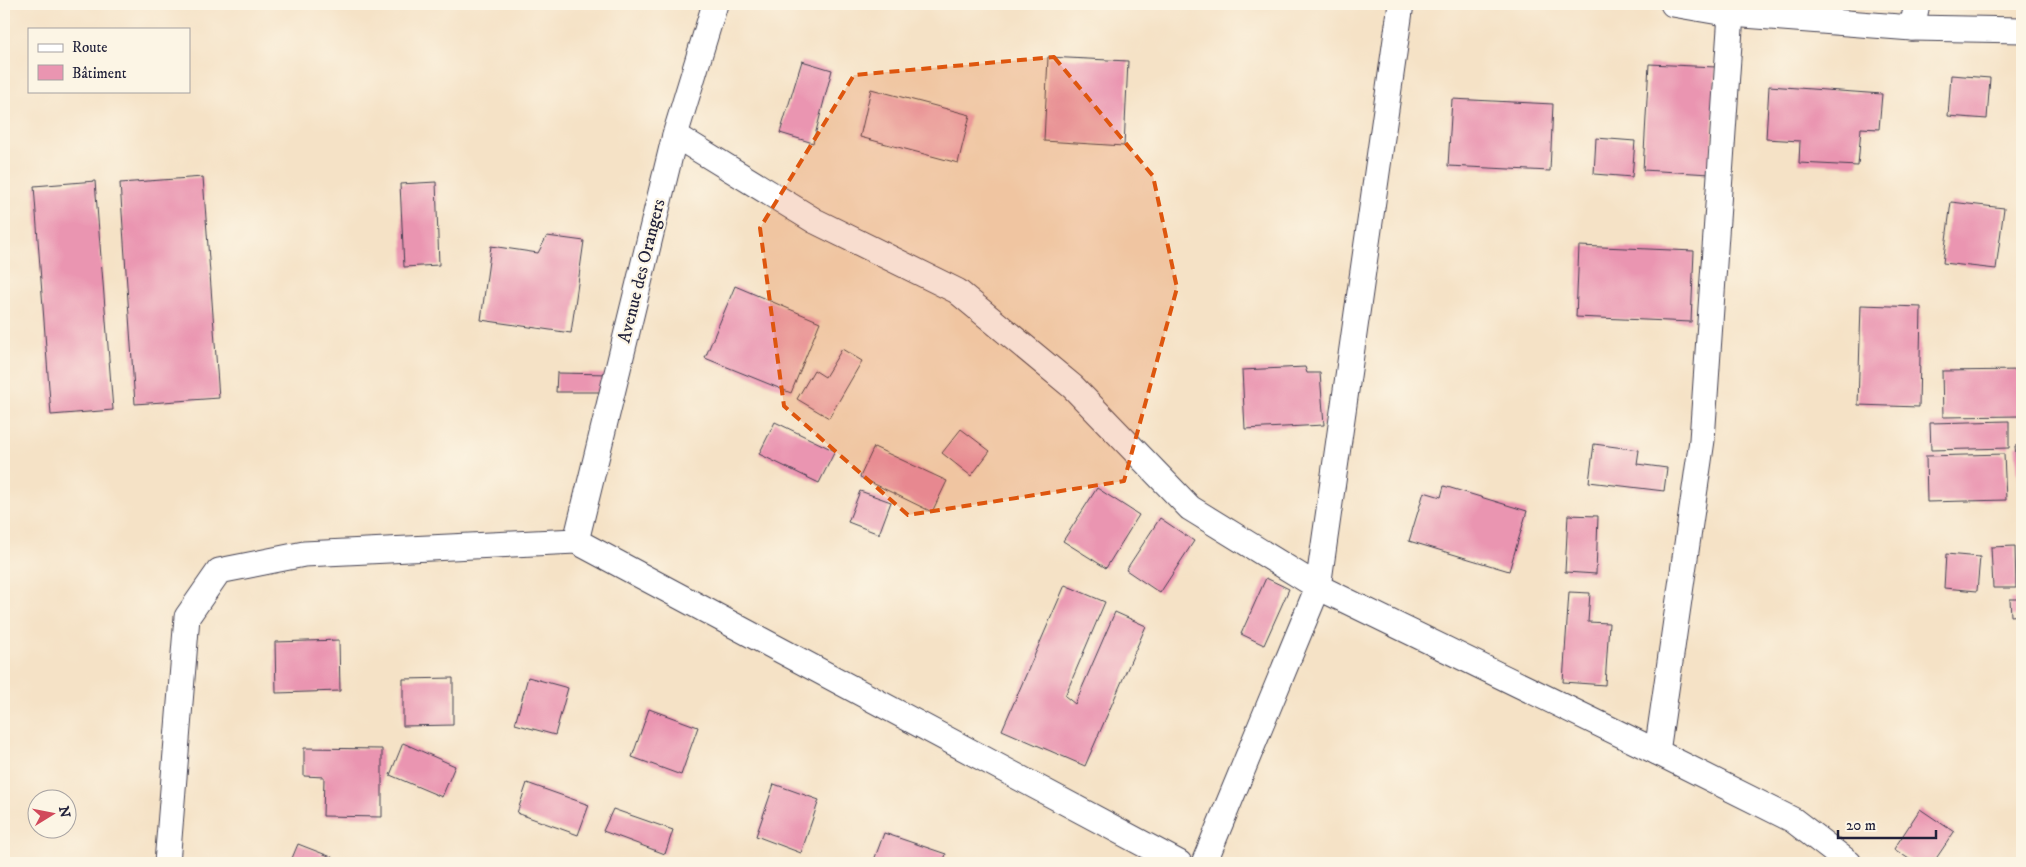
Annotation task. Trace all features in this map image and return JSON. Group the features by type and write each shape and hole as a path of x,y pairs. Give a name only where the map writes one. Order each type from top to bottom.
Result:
{"street":[{"name":"Avenue des Orangers","path":"576,541 675,135 715,4"},
{"path":"1204,863 1318,587 1401,4"},
{"path":"1673,4 1731,14 1912,28 2022,30"},
{"path":"1912,28 1917,4"},
{"path":"1657,752 1702,440 1731,14"},
{"path":"675,135 815,221 956,291 1073,387 1190,508 1318,587 1793,820 1849,863"},
{"path":"166,863 187,617 219,571 304,554 576,541 1179,863"}],"highlighted area":[{"path":"1054,57 1153,176 1177,288 1124,481 908,515 784,406 760,228 854,75"}],"building":[{"path":"1048,57 1128,61 1124,146 1044,141"},
{"path":"802,61 832,70 813,143 780,133"},
{"path":"1649,64 1716,67 1710,174 1643,170"},
{"path":"1951,75 1990,78 1987,119 1948,116"},
{"path":"1769,86 1882,94 1879,129 1861,128 1858,166 1799,163 1800,141 1766,139"},
{"path":"871,89 970,115 958,163 860,137"},
{"path":"1452,99 1553,104 1550,171 1448,166"},
{"path":"1596,138 1635,141 1632,177 1594,174"},
{"path":"203,177 219,398 135,404 120,183"},
{"path":"95,181 113,410 51,415 34,186"},
{"path":"436,182 439,265 404,267 400,184"},
{"path":"1951,202 2004,208 1996,269 1943,263"},
{"path":"547,236 584,241 571,333 481,320 491,246 538,253"},
{"path":"1579,246 1694,251 1691,322 1576,317"},
{"path":"735,286 820,322 791,393 705,358"},
{"path":"1861,305 1921,307 1919,407 1858,405"},
{"path":"842,349 862,361 829,418 797,399 814,370 825,377"},
{"path":"1305,367 1307,373 1320,373 1324,425 1245,429 1242,370"},
{"path":"2022,370 2022,416 1943,417 1942,371"},
{"path":"557,373 611,374 611,392 556,392"},
{"path":"2009,421 2009,448 1931,450 1930,423"},
{"path":"775,422 835,451 819,483 759,454"},
{"path":"961,429 990,451 971,476 942,453"},
{"path":"1594,444 1639,450 1637,464 1667,468 1664,491 1589,482"},
{"path":"2022,445 2022,501 2021,501 2015,446"},
{"path":"874,447 947,481 932,512 860,477"},
{"path":"2004,454 2006,500 1927,502 1926,456"},
{"path":"1444,486 1527,511 1509,571 1409,541 1424,492 1441,497"},
{"path":"1097,488 1139,515 1106,568 1063,541"},
{"path":"860,491 891,502 879,534 848,522"},
{"path":"1568,515 1598,516 1596,574 1565,572"},
{"path":"1160,518 1194,541 1160,593 1126,570"},
{"path":"2015,546 2016,588 1993,588 1991,547"},
{"path":"1946,554 1980,557 1977,591 1944,588"},
{"path":"1266,578 1289,589 1264,645 1241,634"},
{"path":"1065,585 1105,602 1065,696 1075,704 1115,612 1146,626 1085,766 1002,730"},
{"path":"1569,592 1590,593 1588,622 1609,623 1605,685 1563,682"},
{"path":"2010,599 2022,599 2022,615 2011,616"},
{"path":"339,640 340,691 276,693 275,642"},
{"path":"528,677 568,688 555,735 515,724"},
{"path":"453,678 453,725 403,726 403,679"},
{"path":"649,709 698,727 681,775 632,757"},
{"path":"403,743 455,766 442,797 390,775"},
{"path":"304,748 382,749 382,817 323,816 324,777 304,776"},
{"path":"527,783 589,805 578,835 517,813"},
{"path":"774,784 819,800 801,853 756,836"},
{"path":"613,809 673,830 665,854 603,831"},
{"path":"1920,809 1954,832 1933,863 1915,863 1894,849"},
{"path":"884,833 946,854 943,863 873,863"},
{"path":"298,844 347,863 290,863"}]}
